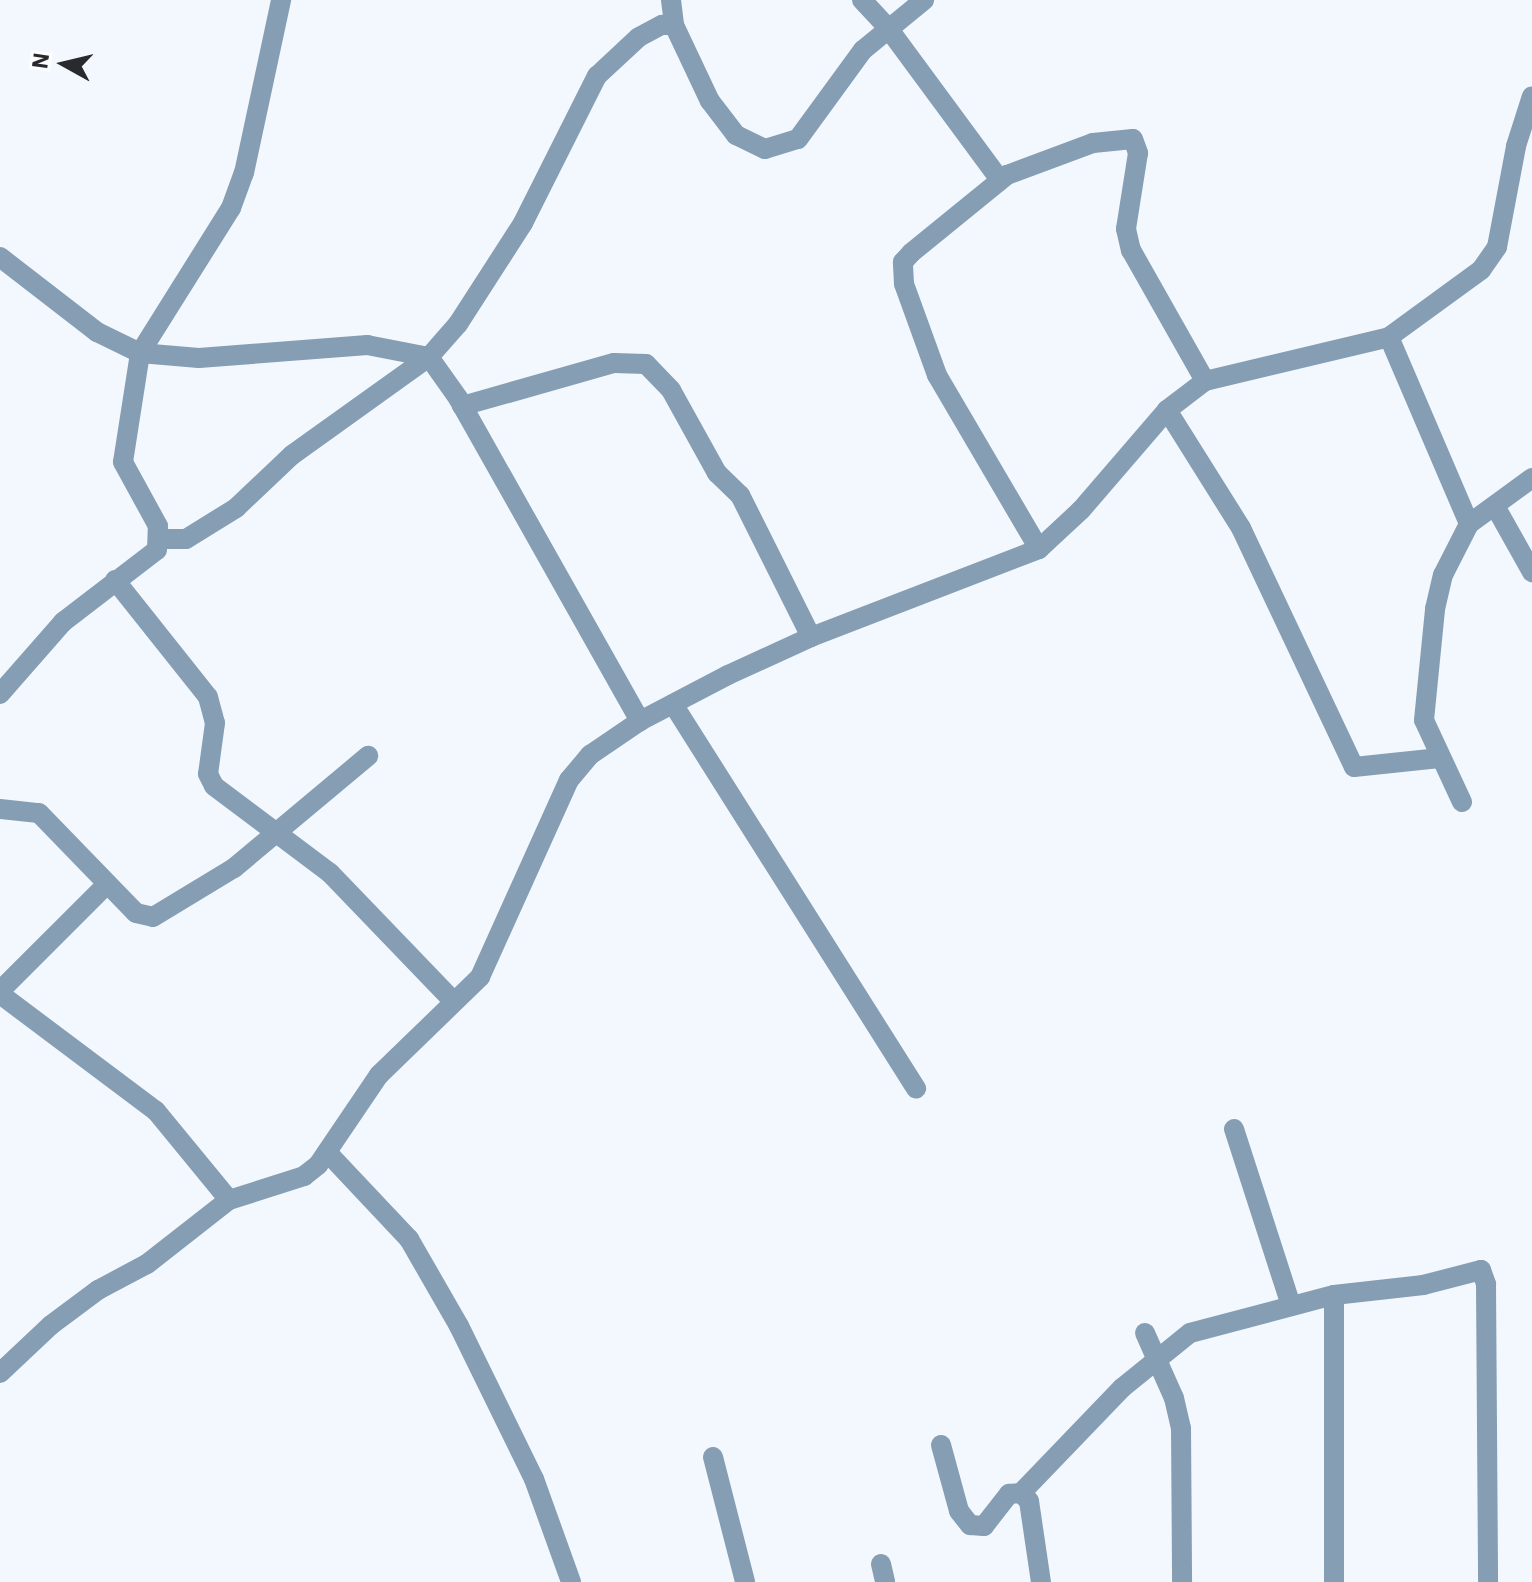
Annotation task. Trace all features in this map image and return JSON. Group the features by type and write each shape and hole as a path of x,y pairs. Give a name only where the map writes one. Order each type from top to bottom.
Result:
{"street":[{"path":"1,690 63,622 157,550 160,539 123,462 140,353 231,208 244,173 281,0"},
{"path":"671,0 674,25 725,123 750,145 765,149 798,139 863,50 924,0"},
{"path":"862,0 888,28 1000,180"},
{"path":"160,539 186,539 236,508 292,455 429,357 458,324 523,223 597,76 639,37 662,25 674,25"},
{"path":"0,1373 51,1325 98,1290 147,1264 229,1200 304,1176 327,1152 379,1075 480,977 569,780 590,755 640,721 811,637 1039,549 1081,510 1167,410 1205,381 1389,337 1491,259 1532,96"},
{"path":"1039,549 937,375 913,318 902,271 911,253 1000,180 1093,143 1133,139 1138,153 1126,229 1131,250 1205,381"},
{"path":"0,257 97,332 140,353 199,358 367,345 429,357 462,406 640,721"},
{"path":"1389,337 1469,524"},
{"path":"462,406 614,363 646,364 671,390 717,473 740,495 811,637"},
{"path":"1167,410 1241,528 1354,767 1440,758"},
{"path":"1462,802 1424,720 1430,643 1443,575 1469,524 1532,478"},
{"path":"1495,506 1532,572"},
{"path":"115,580 208,697 215,723 208,774 214,786 238,808 279,831 330,873 453,1001"},
{"path":"673,704 916,1089"},
{"path":"0,809 39,813 136,913 153,917 234,868 368,756"},
{"path":"107,884 0,993 156,1111 229,1200"},
{"path":"1234,1129 1291,1306"},
{"path":"327,1152 409,1239 451,1313 534,1479 571,1582"},
{"path":"941,1445 959,1511 970,1525 984,1526 1009,1494 1021,1493 1155,1359 1190,1333 1334,1295 1423,1285 1473,1269 1484,1274 1488,1582"},
{"path":"1334,1295 1334,1582"},
{"path":"1145,1333 1174,1398 1181,1428 1182,1582"},
{"path":"713,1457 745,1582"},
{"path":"1021,1493 1029,1501 1041,1582"}]}
